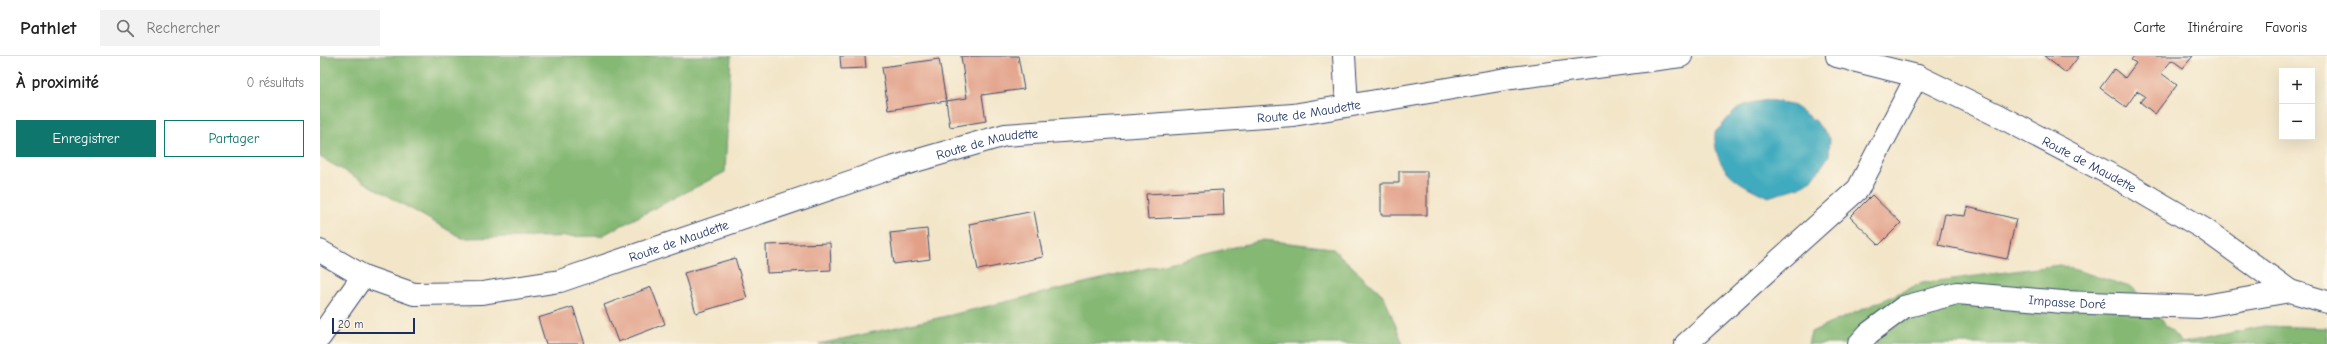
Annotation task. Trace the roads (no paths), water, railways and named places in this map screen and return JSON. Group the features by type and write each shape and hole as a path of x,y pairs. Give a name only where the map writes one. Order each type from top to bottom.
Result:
{"street":[{"path":"1344,56 1347,106"},
{"name":"Route de Maudette","path":"320,251 363,276 414,294 482,293 560,281 891,168 1005,135 1293,115 1512,78 1681,56"},
{"name":"Route de Maudette","path":"1837,56 1917,76 2119,179 2204,229 2290,291 2327,302"},
{"path":"1686,344 1858,189 1917,76"},
{"path":"320,337 363,276"},
{"name":"Impasse Doré","path":"1859,344 1869,333 1904,307 1957,293 2063,302 2199,306 2290,291"}],"water":[{"path":"1769,100 1791,104 1815,121 1830,138 1829,156 1812,180 1800,187 1768,197 1738,181 1723,166 1718,157 1715,145 1715,132 1741,107"}]}
